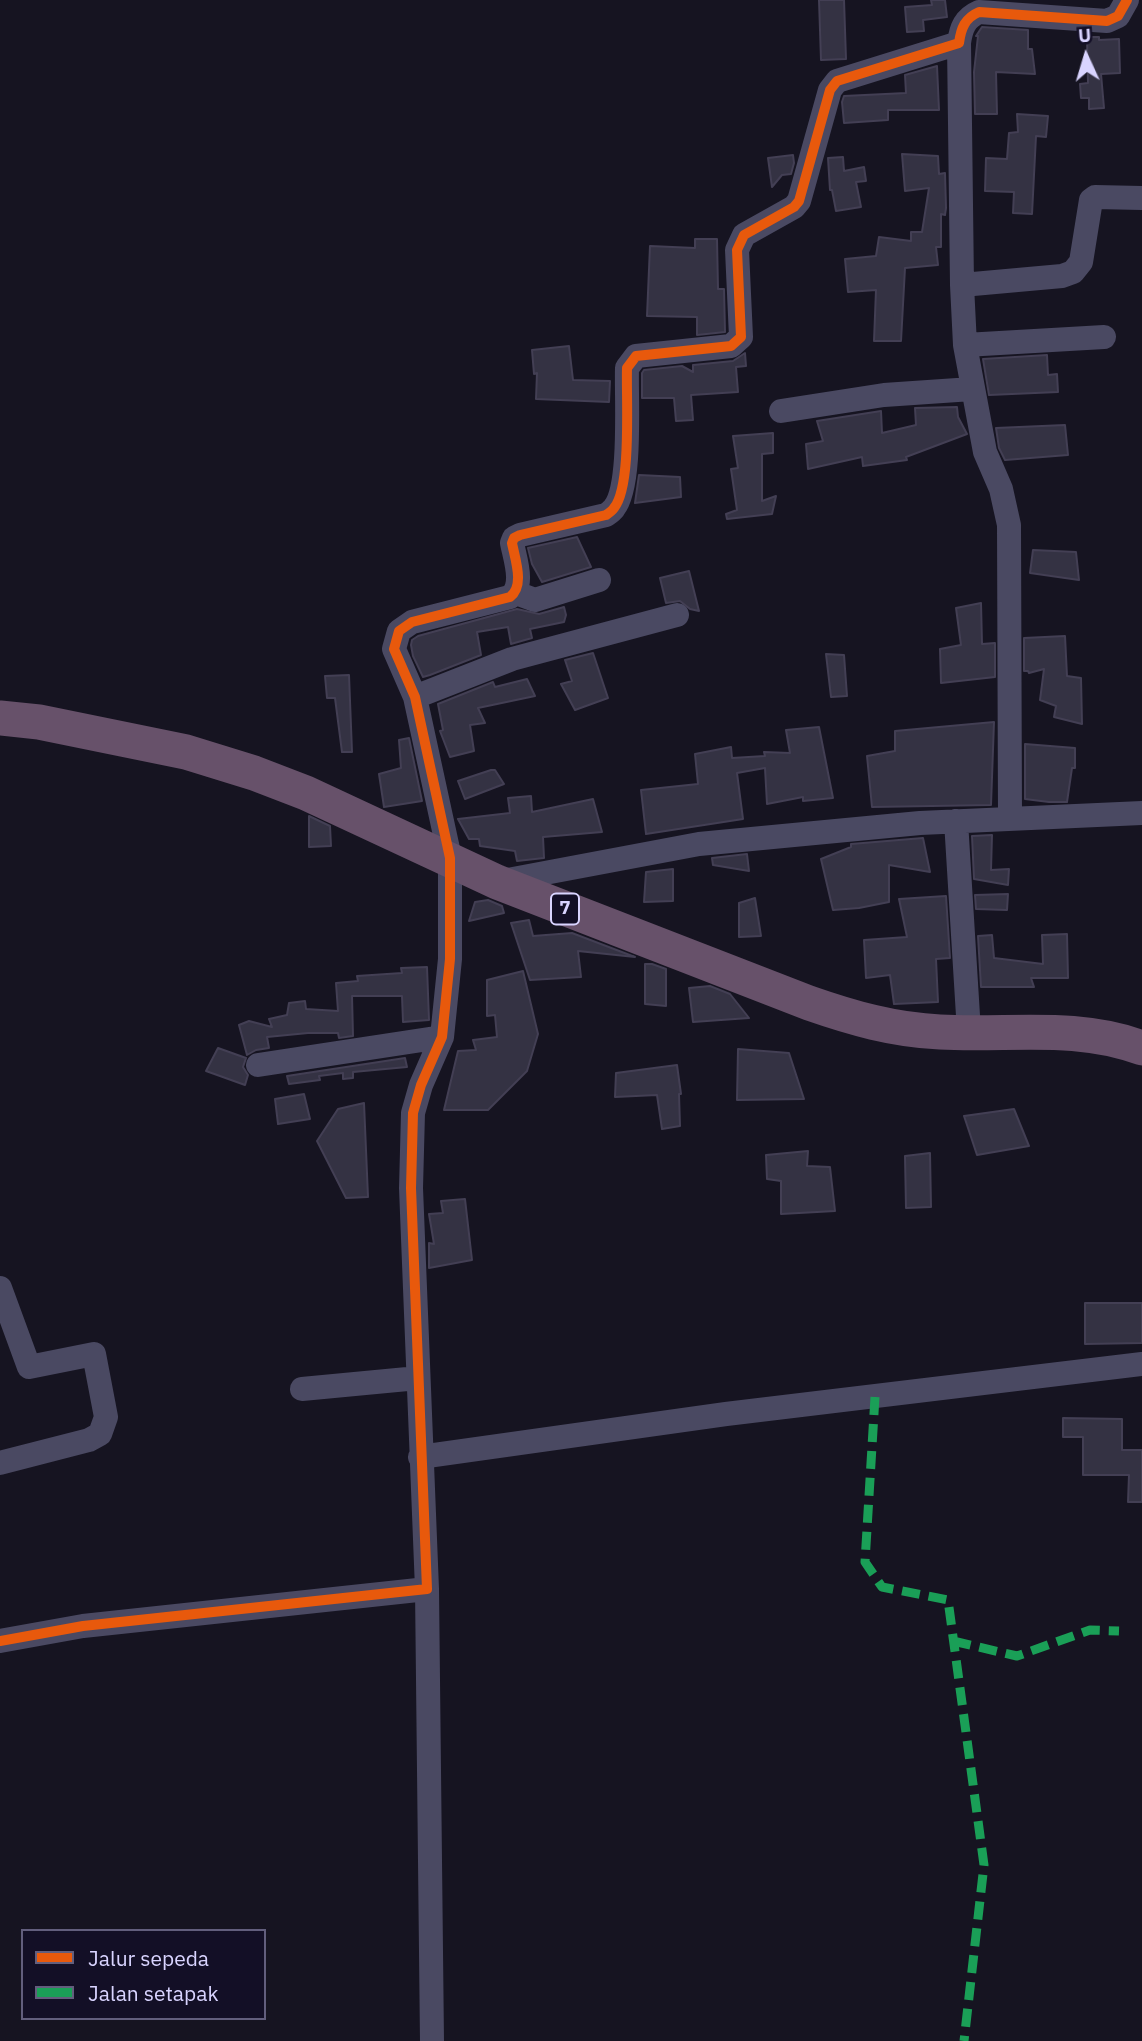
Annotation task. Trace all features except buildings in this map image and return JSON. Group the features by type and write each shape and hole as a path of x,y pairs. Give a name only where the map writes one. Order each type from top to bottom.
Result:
{"highway":[{"name":"7","path":"0,718 39,722 186,752 254,773 306,793 497,882 858,1020 940,1032 1054,1031 1123,1041 1142,1048"}],"street":[{"path":"1010,818 1009,525 1001,489 985,452 965,345 959,43 964,25 970,16 979,12 1107,21 1118,16 1127,0"},
{"path":"432,2041 427,1590 411,1188 413,1114 421,1085 442,1037 450,959 450,858 415,696 394,649 399,631 412,622 499,601 516,593 519,584 512,543 514,538 606,515 615,508 625,471 626,368 631,359 644,354 731,346 741,337 737,250 744,235 799,201 830,90 837,81 844,78 959,43"},
{"path":"962,285 1062,276 1073,272 1081,262 1091,200 1094,197 1142,198"},
{"path":"965,345 1104,337"},
{"path":"781,411 884,395 972,390"},
{"path":"516,593 535,600 599,580"},
{"path":"415,696 512,659 677,615"},
{"path":"497,882 699,844 855,828 1142,813"},
{"path":"956,821 969,1032"},
{"path":"258,1065 442,1037"},
{"path":"0,1288 29,1367 94,1354 106,1417 100,1434 89,1440 0,1463"},
{"path":"421,1457 726,1414 1142,1364"},
{"path":"302,1389 418,1378"},
{"path":"0,1641 83,1626 427,1590"}],"marked path":[{"path":"875,1397 865,1562 882,1587 948,1600 984,1865 964,2041"},
{"path":"953,1641 1017,1656 1090,1630 1119,1631"}],"cycle path":[{"path":"0,1641 83,1626 427,1589 411,1188 413,1113 421,1085 442,1037 450,959 450,858 415,697 394,649 399,631 412,622 510,597 515,592 518,579 512,543 514,538 606,515 613,509 620,497 626,462 627,368 636,356 731,346 741,337 737,250 744,235 794,207 799,201 830,90 837,81 959,43 964,24 979,12 1107,21 1118,16 1127,0"}]}
